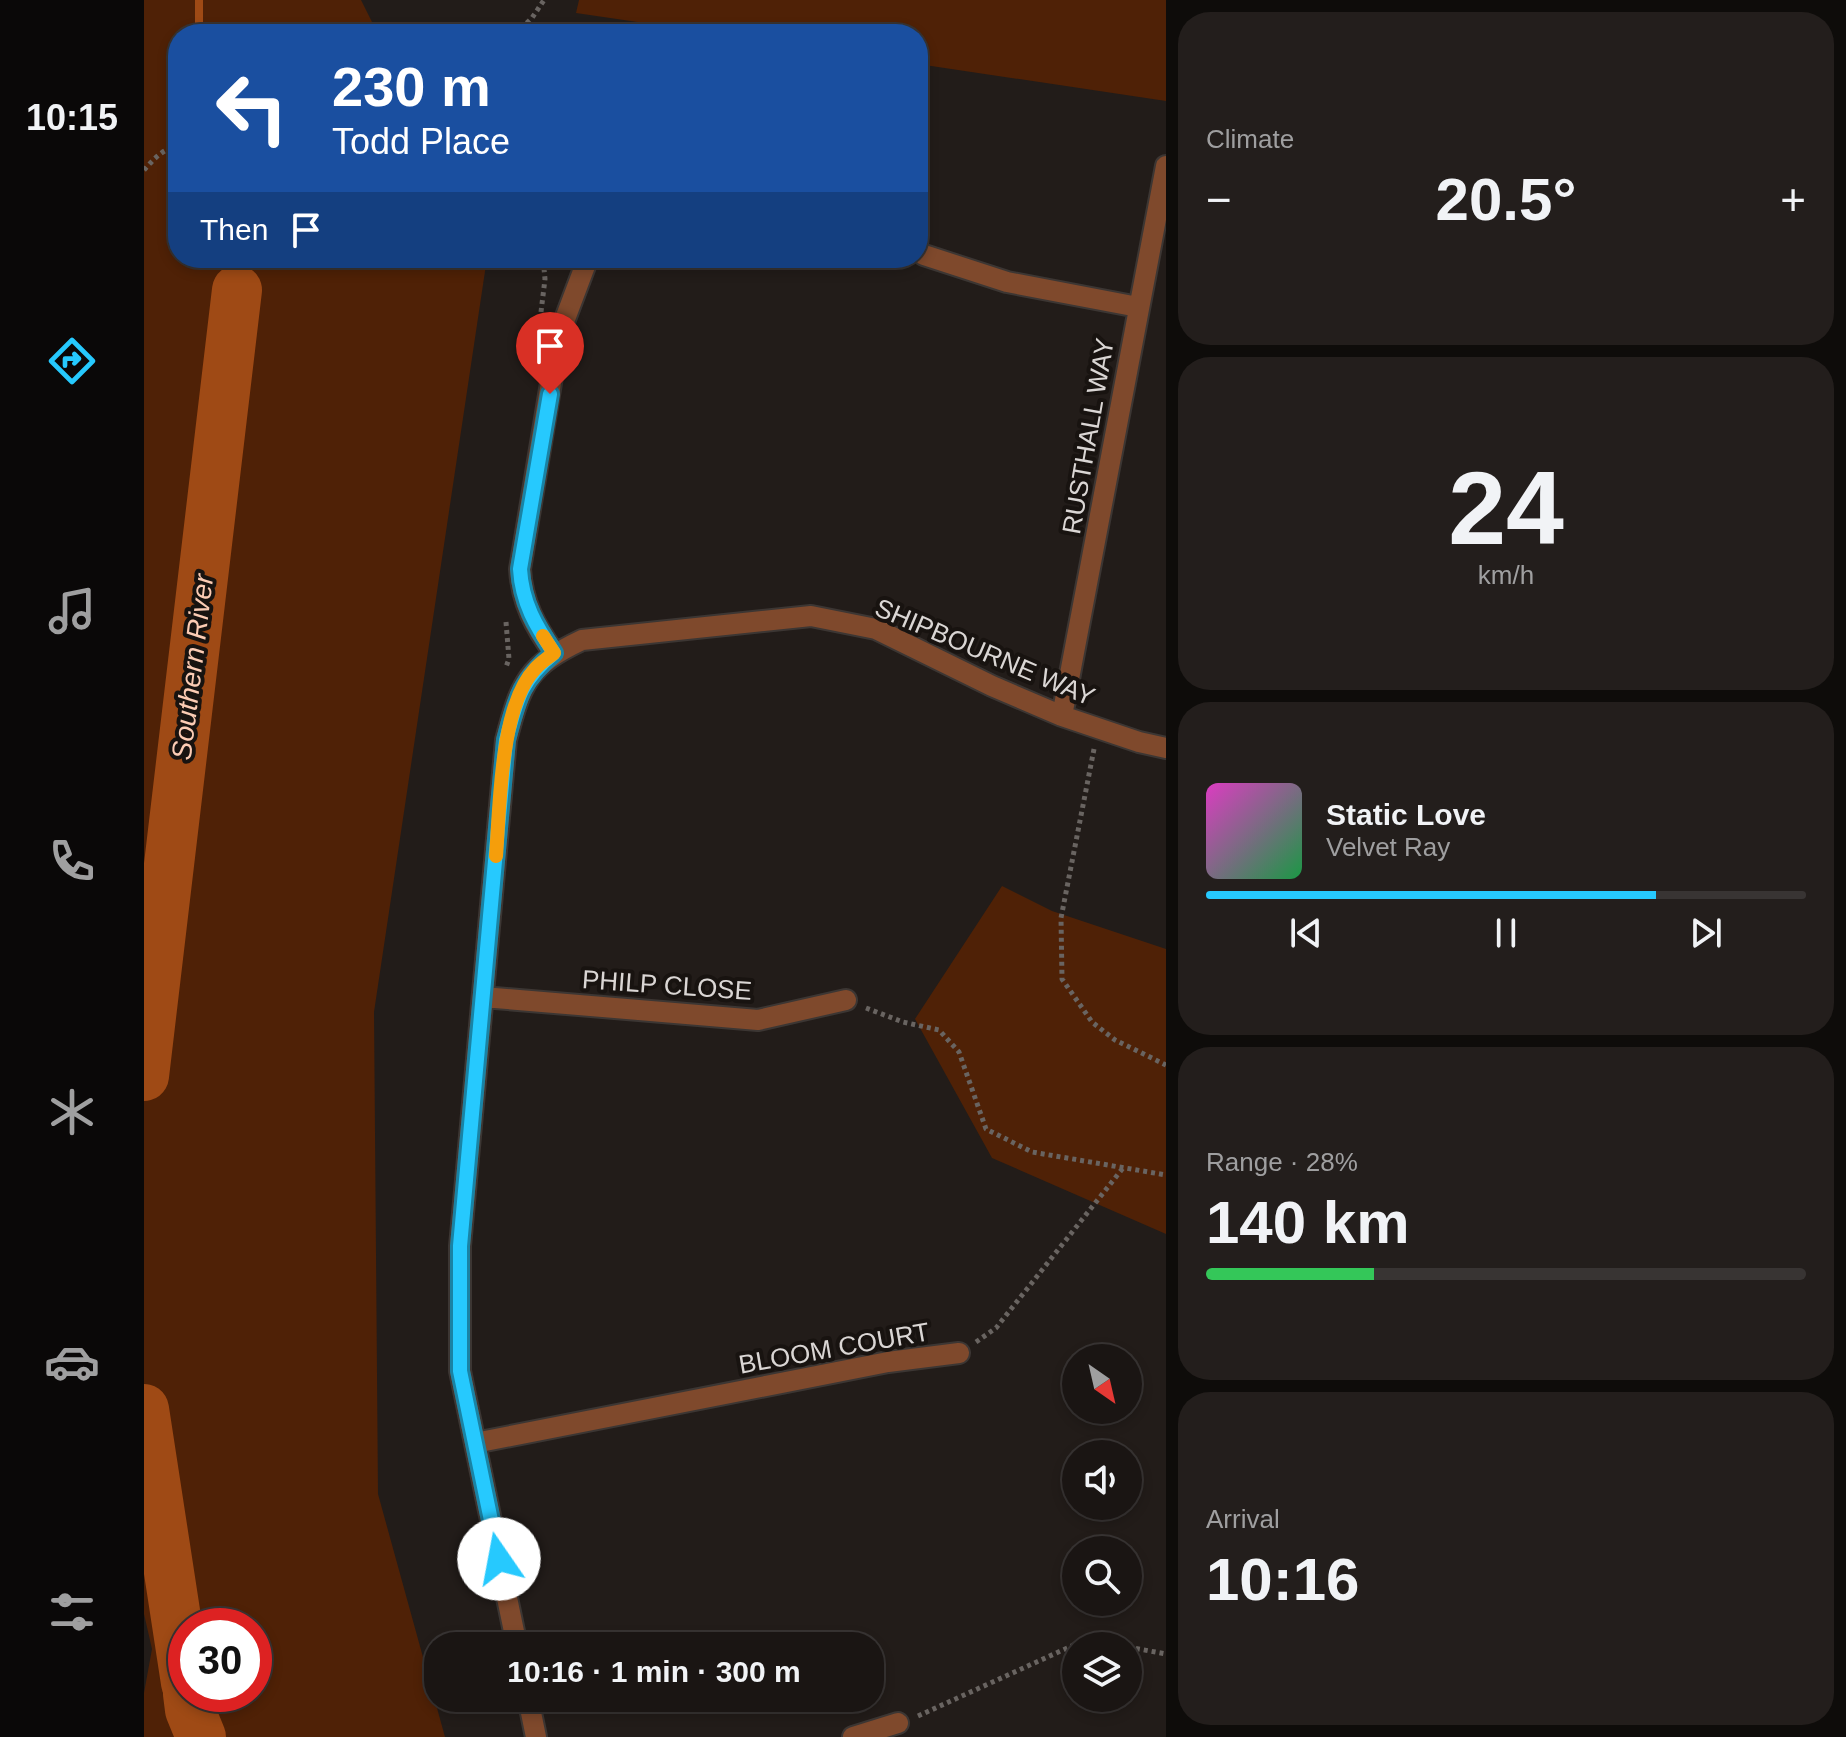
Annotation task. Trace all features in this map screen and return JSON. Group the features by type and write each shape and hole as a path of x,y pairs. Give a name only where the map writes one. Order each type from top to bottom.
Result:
{"street":[{"name":"RUSTHALL WAY","path":"1062,716 1166,166"},
{"path":"928,256 1007,282 1138,307"},
{"path":"554,653 528,613 521,590 520,569 559,335 584,268"},
{"name":"SHIPBOURNE WAY","path":"514,1632 460,1371 460,1246 506,740 517,700 534,670 554,653 582,640 811,616 876,629 992,686 1062,716 1166,748"},
{"name":"PHILP CLOSE","path":"483,997 758,1020 846,1000"},
{"name":"BLOOM COURT","path":"475,1443 888,1362 959,1353"},
{"path":"531,1712 536,1737"},
{"path":"853,1737 898,1723"}],"path":[{"path":"526,24 544,0"},
{"path":"144,170 168,149"},
{"path":"1102,730 1094,748 1061,918 1062,979 1092,1022 1115,1040 1166,1065"},
{"path":"846,1000 903,1022 939,1030 959,1052 986,1129 1032,1152 1166,1175"},
{"name":"BLOOM COURT","path":"959,1353 996,1328 1123,1168"},
{"path":"1142,1649 1166,1654"},
{"path":"898,1723 936,1709 1062,1651"}],"shaded area":[{"path":"144,0 361,0 373,24 168,24 168,268 486,268 374,1012 378,1494 424,1661 424,1712 438,1712 445,1737 144,1737 144,1693 152,1649 144,1614"},
{"path":"579,0 1166,0 1166,101 928,65 928,24 651,24 576,13"},
{"path":"1002,886 1052,911 1166,949 1166,1234 992,1158 915,1019"}],"waterway":[{"name":"Southern River","path":"199,0 199,24"},
{"name":"Southern River","path":"233,268 237,290"},
{"name":"Southern River","path":"144,1076 237,290"},
{"name":"Southern River","path":"144,1409 175,1608"},
{"name":"Southern River","path":"191,1712 201,1737"}],"slow traffic":[{"path":"496,856 506,740 524,685 534,670 554,653 543,636"}],"route":[{"path":"499,1559 460,1371 460,1246 506,740 524,685 534,670 554,653 528,613 521,590 520,569 550,394"}]}
